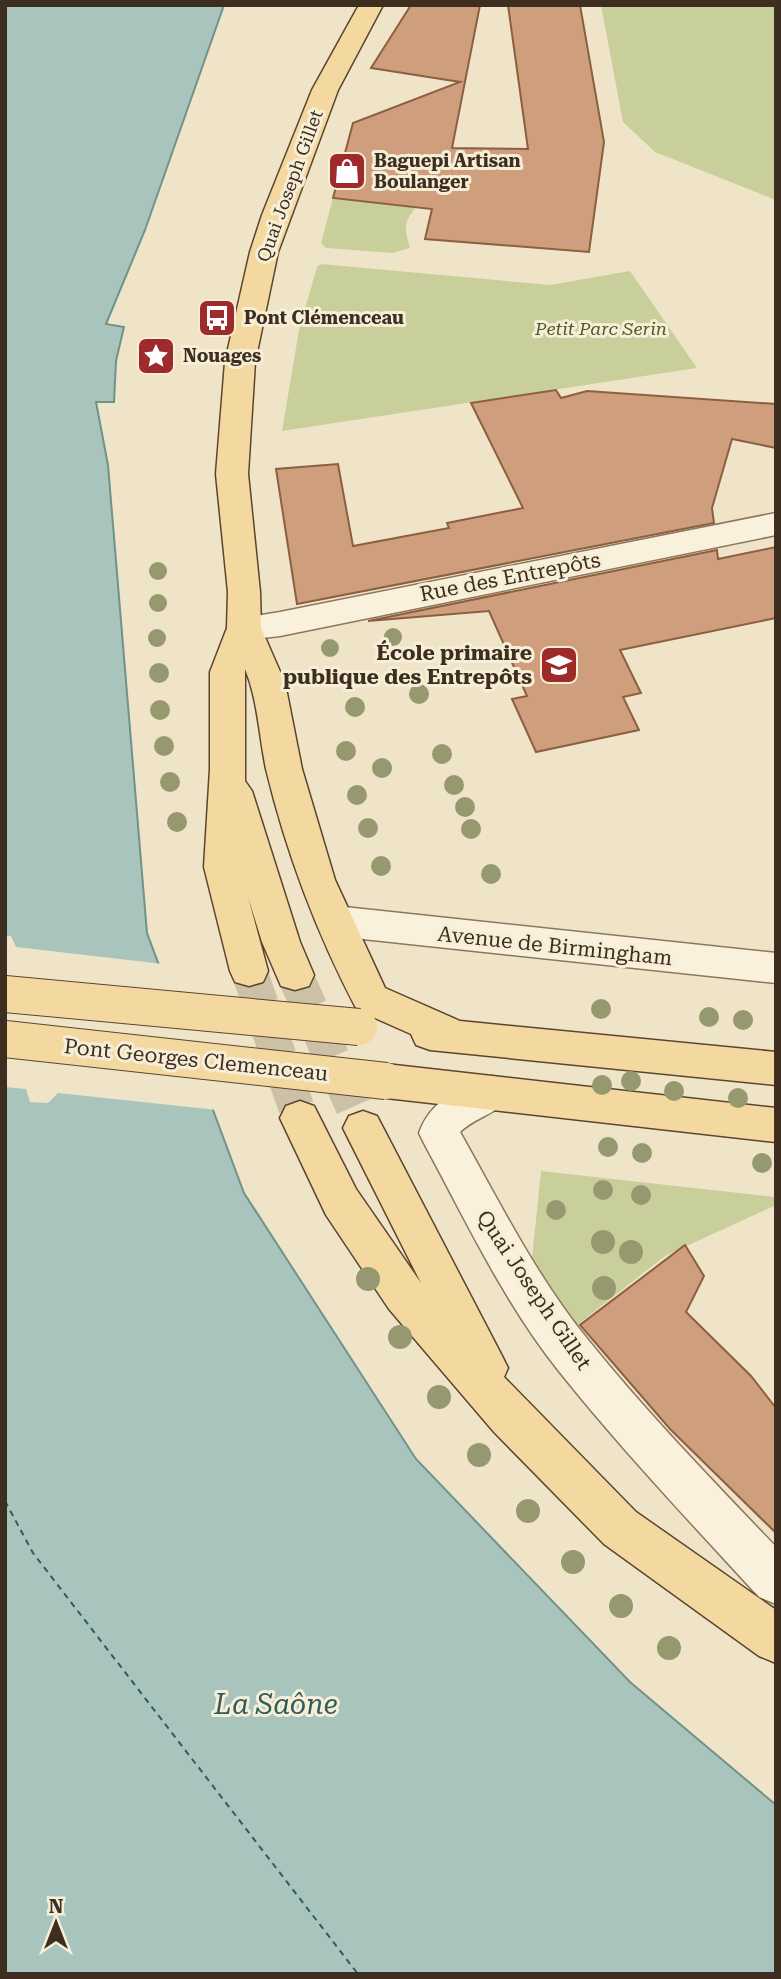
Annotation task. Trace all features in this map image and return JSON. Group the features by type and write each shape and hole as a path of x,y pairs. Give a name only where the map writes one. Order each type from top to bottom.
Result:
{"main road":[{"name":"Quai Joseph Gillet","path":"249,971 222,867 228,769 227,672 244,628 244,592 232,474 242,348 264,251 276,215 325,90 371,5"},
{"name":"Quai Joseph Gillet","path":"244,628 264,669 284,769 317,880 371,999 455,1036"},
{"name":"Quai Joseph Gillet","path":"228,769 281,942 295,975"},
{"path":"5,994 776,1069"},
{"name":"Pont Georges Clemenceau","path":"5,1039 492,1093"},
{"path":"492,1093 776,1125"},
{"name":"Quai Joseph Gillet","path":"300,1118 341,1202 404,1295 510,1417 620,1528 770,1607"},
{"name":"Quai Joseph Gillet","path":"363,1128 510,1417"}],"street":[{"name":"Rue des Entrepôts","path":"244,628 280,624 776,524"},
{"name":"Avenue de Birmingham","path":"335,921 776,968"},
{"name":"Quai Joseph Gillet","path":"492,1093 461,1108 441,1125 439,1133 481,1212 572,1354 672,1470 770,1607"}],"green space":[{"path":"601,5 776,5 776,200 655,152 623,122"},
{"path":"333,198 417,206 406,226 410,248 392,253 326,248 321,243"},
{"name":"Petit Parc Serin","path":"321,264 550,285 630,271 697,368 282,431 299,330 317,267"},
{"path":"541,1171 776,1197 776,1205 665,1256 576,1326 531,1268"}],"water":[{"name":"La Saône","path":"5,5 224,5 145,230 106,324 124,327 116,361 114,402 96,402 108,465 147,933 244,1193 416,1459 630,1682 776,1805 776,1974 5,1974"}],"pier":[{"path":"5,936 11,936 16,947 163,964 217,1110 58,1093 48,1103 30,1102 26,1089 5,1087"}],"building":[{"path":"411,5 480,5 452,148 528,149 508,5 580,5 604,142 589,252 425,239 432,209 333,198 353,123 460,82 371,68"},
{"path":"556,390 561,398 587,391 776,404 776,448 732,439 712,508 714,523 297,604 276,469 338,464 353,546 449,528 447,523 523,508 471,403"},
{"name":"École primaire publique des Entrepôts","path":"776,547 776,618 620,650 641,693 623,697 639,730 536,752 512,699 527,696 489,611 368,621 717,550 718,559"},
{"path":"685,1245 704,1276 686,1312 751,1376 776,1408 776,1533 670,1429 580,1325"}],"ferry route":[{"path":"5,1501 33,1553 358,1974"}],"tunnel":[{"path":"249,971 300,1118"},
{"path":"295,975 363,1128"}],"place":[{"name":"Baguepi Artisan Boulanger","path":"347,171"},
{"name":"Pont Clémenceau","path":"217,318"},
{"name":"Nouages","path":"156,356"},
{"name":"École primaire publique des Entrepôts","path":"559,665"}]}
